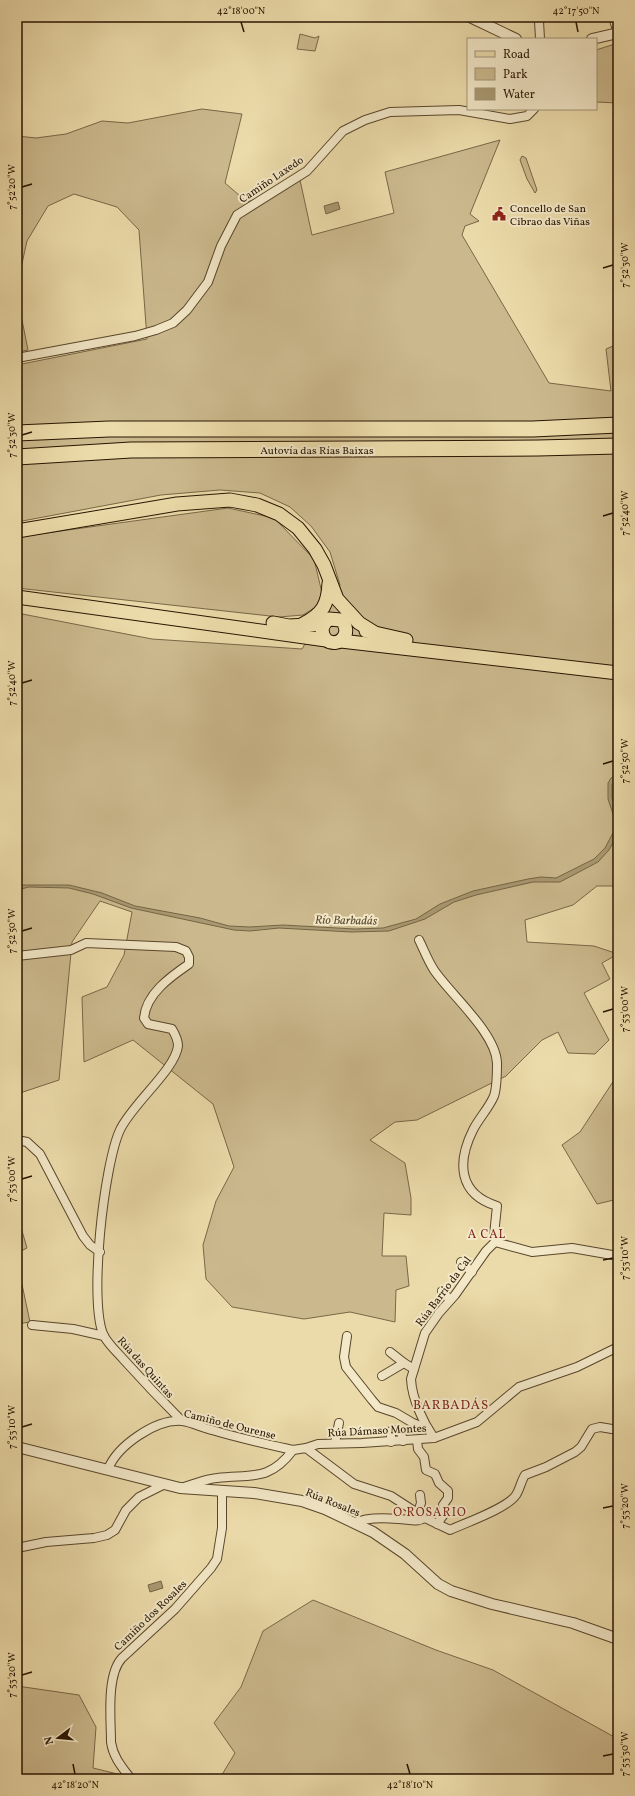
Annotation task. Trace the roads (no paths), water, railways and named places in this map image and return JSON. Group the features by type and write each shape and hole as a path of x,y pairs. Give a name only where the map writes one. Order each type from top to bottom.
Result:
{"highway":[{"name":"Autovía das Rías Baixas","path":"17,433 110,429 525,429 618,426"},
{"name":"Autovía das Rías Baixas","path":"17,457 92,451 618,446"},
{"path":"17,463 175,451"}],"main road":[{"path":"17,531 177,504 230,500 257,505 279,514 298,528 315,549 324,565 333,599 345,625 346,635 341,641"},
{"path":"17,597 326,640 333,643 341,641 618,673"},
{"path":"326,640 322,633 333,599"},
{"path":"301,625 314,619 333,599"},
{"path":"333,599 354,618 375,633"},
{"path":"62,603 106,603 289,626 326,622 337,619 345,625 389,637 468,648 521,661"}],"street":[{"path":"470,17 514,38"},
{"path":"540,38 539,21 542,17"},
{"path":"596,38 618,33 613,17"},
{"name":"Camiño Laxedo","path":"17,358 135,336 173,323 187,310 208,282 221,246 237,215 307,171 343,130 365,120 390,112 459,110 510,119 527,116 533,110"},
{"path":"419,940 435,971 488,1038 497,1061 494,1096 473,1129 463,1158 464,1177 469,1189 484,1201 496,1206 494,1230 495,1242 507,1244 532,1252 572,1248 618,1256"},
{"name":"Rúa das Quintas","path":"18,956 71,950 86,943 176,948 186,951 189,957 189,964 172,976 153,994 145,1008 144,1018 148,1024 172,1029 176,1036 178,1046 170,1066 130,1114 120,1129 112,1154 105,1186 98,1302 99,1315 104,1336 132,1369 182,1421"},
{"path":"17,1140 27,1142 34,1147 83,1236 90,1245 100,1252"},
{"name":"Rúa Barrio da Cal","path":"434,1438 428,1429 411,1386 411,1378 425,1334 486,1251 495,1242"},
{"path":"461,1262 472,1272"},
{"path":"442,1291 450,1300"},
{"path":"32,1325 73,1329 104,1336"},
{"path":"347,1336 344,1356 346,1367 378,1407 396,1413 413,1423 428,1429"},
{"name":"Rúa Dámaso Montes","path":"293,1450 318,1444 391,1442 434,1438 477,1422 519,1387 577,1367 618,1346"},
{"path":"390,1352 414,1369"},
{"path":"382,1376 404,1363"},
{"name":"Camiño de Ourense","path":"108,1469 112,1460 120,1450 150,1429 159,1424 182,1421 293,1450"},
{"path":"335,1443 339,1423"},
{"path":"306,1448 354,1484 391,1496 418,1512 425,1518 450,1530 492,1512 514,1498 524,1474 546,1467 575,1452 581,1447 592,1429 600,1427 618,1430"},
{"path":"417,1440 418,1450 424,1457 426,1470 435,1474 440,1483 448,1491 448,1498 443,1505 445,1513 437,1524"},
{"name":"Rúa Rosales","path":"17,1447 180,1488 254,1493 302,1501 325,1509 390,1542 438,1584 451,1591 492,1604 573,1623 618,1639"},
{"path":"180,1488 216,1478 245,1478 262,1474 278,1466 293,1450"},
{"path":"17,1548 46,1542 94,1538 107,1535 115,1530 126,1510 139,1497 165,1484"},
{"name":"Camiño dos Rosales","path":"131,1779 117,1761 111,1742 112,1683 115,1667 122,1658 176,1609 217,1559 220,1542 222,1491"},
{"path":"418,1512 421,1503 420,1495"},
{"path":"355,1523 362,1520 397,1519 418,1521 425,1518"}],"water":[{"path":"338,202 340,209 326,214 324,206"},
{"path":"618,775 618,779 612,784 612,798 618,814 616,837 609,850 598,862 560,882 533,882 476,895 454,902 425,919 389,931 351,932 279,928 250,931 234,930 131,908 93,894 69,888 29,887 17,890 17,887 22,885 69,885 102,893 135,906 200,918 229,926 250,927 283,925 355,929 383,928 416,919 440,904 473,891 528,879 541,877 556,878 594,859 605,848 615,829 615,820 608,799 608,783 611,778"},
{"path":"161,1581 163,1588 150,1592 148,1585"}],"place":[{"name":"Concello de San Cibrao das Viñas","path":"499,214"}],"district":[{"name":"A CAL","path":"487,1234"},
{"name":"BARBADÁS","path":"451,1404"},
{"name":"O ROSARIO","path":"430,1512"}],"water label":[{"name":"Río Barbadás","path":"346,920"}]}
